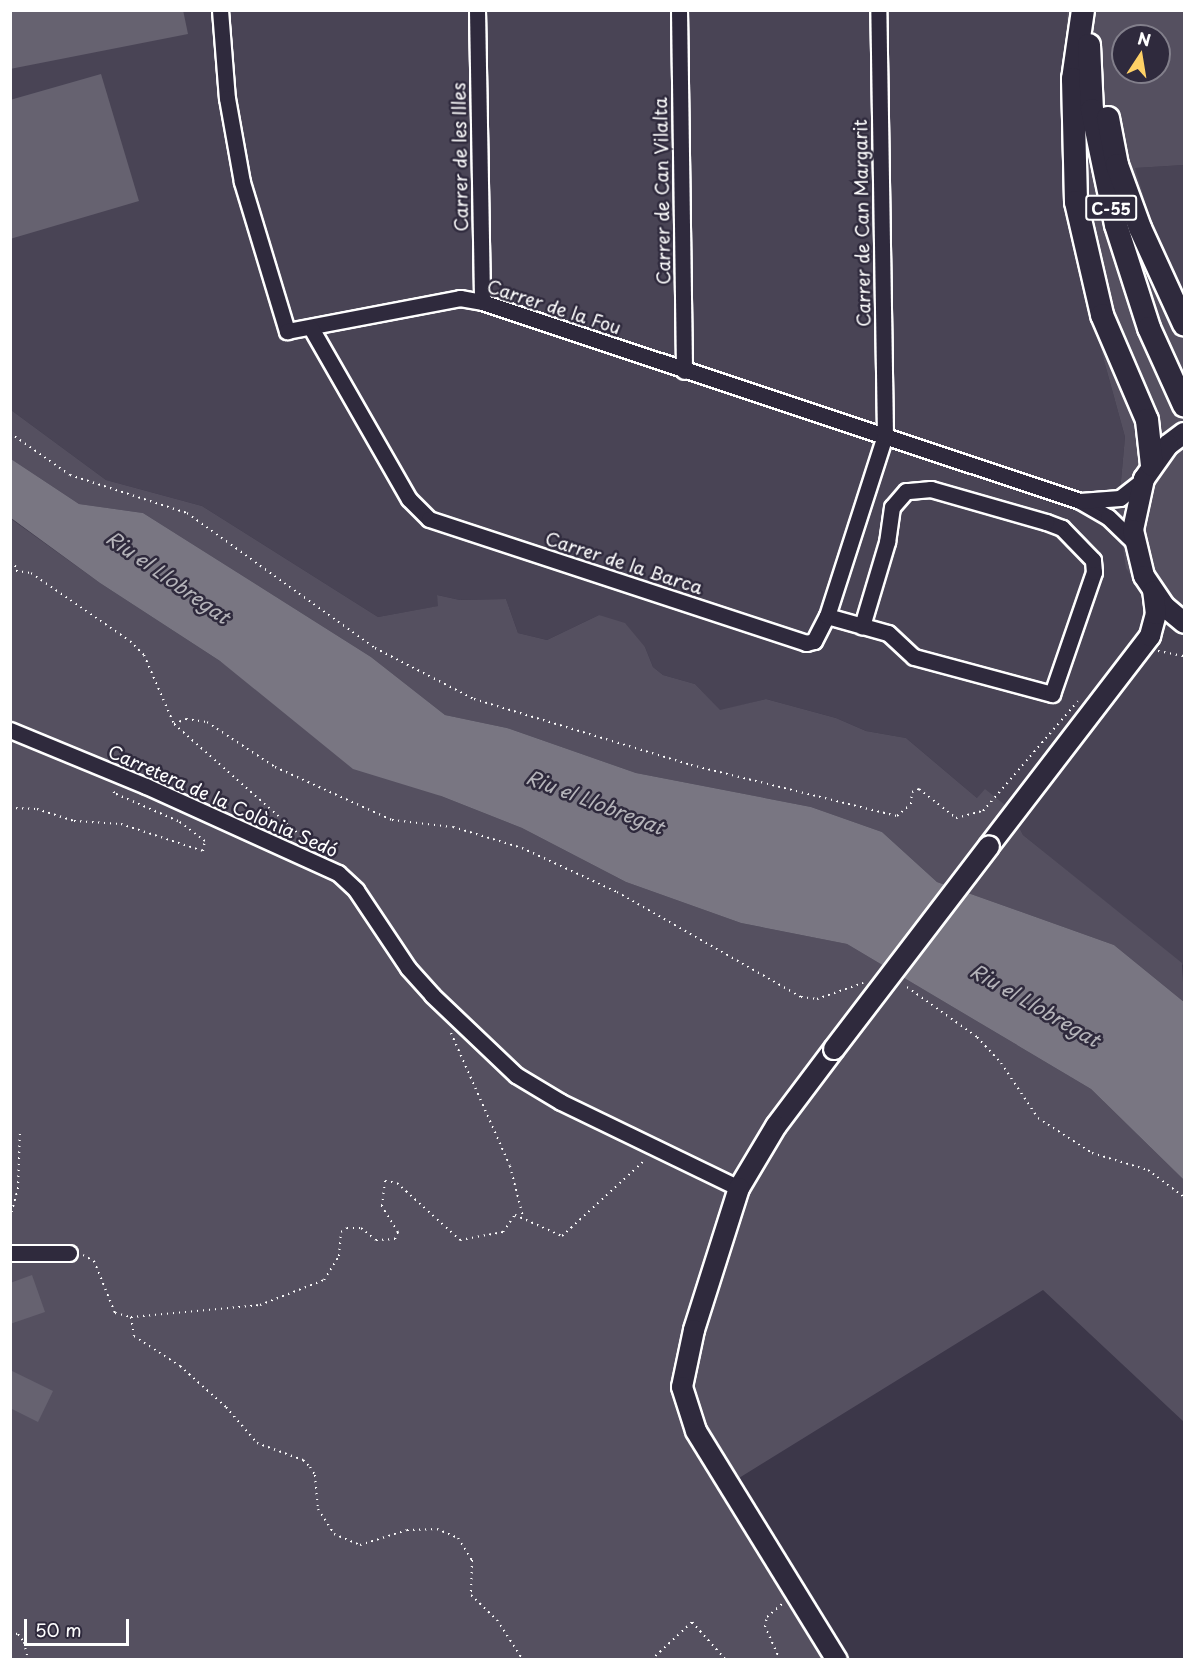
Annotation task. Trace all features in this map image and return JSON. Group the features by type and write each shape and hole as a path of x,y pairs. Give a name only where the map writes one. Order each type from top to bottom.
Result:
{"highway":[{"path":"1083,10 1073,79 1076,202 1102,315 1150,433 1148,472"},
{"path":"1091,10 1117,165 1148,249 1185,324"},
{"name":"C-55","path":"1091,10 1092,110 1116,225 1149,328 1182,400"}],"main road":[{"path":"837,1659 792,1590 696,1431 683,1396 685,1362 739,1188 776,1126 1142,648 1154,626 1153,591 1134,542 1136,503 1148,472 1185,433"},
{"path":"1153,591 1185,623"},
{"path":"1142,648 1158,637 1185,629"}],"street":[{"name":"Carrer de la Fou","path":"220,10 227,98 242,182 287,331 460,298 482,302 1080,501 1108,517 1134,542"},
{"name":"Carrer de les Illes","path":"477,10 482,302"},
{"name":"Carrer de Can Vilalta","path":"679,10 684,371"},
{"name":"Carrer de Can Margarit","path":"878,10 885,435"},
{"name":"Carrer de la Barca","path":"311,328 409,499 429,519 806,643 819,637 827,616 885,435"},
{"name":"Carrer de la Fou","path":"1080,501 1120,498 1148,472"},
{"path":"827,616 862,626 888,633 914,657 1053,694 1094,572 1093,560 1062,528 1046,522 931,489 906,491 892,507 888,542 862,626"},
{"name":"Carretera de la Colònia Sedó","path":"10,730 109,771 338,873 356,890 408,968 432,995 516,1075 561,1102 739,1188"},
{"path":"10,1253 69,1253"}],"path":[{"path":"10,433 70,475 187,513 375,648 474,699 691,765 897,816 911,804 912,792 919,789 956,818 983,811 1081,698"},
{"path":"10,562 130,641 144,655 174,724 267,809 318,850"},
{"path":"10,570 19,569"},
{"path":"1142,648 1185,656"},
{"path":"174,724 186,719 207,722 275,767 392,820 453,827 522,848 617,892 801,996 817,999 867,981"},
{"path":"10,808 37,809 74,821 121,824 203,851 205,841 178,821 114,793 109,771"},
{"path":"907,987 976,1037 1001,1064 1038,1118 1092,1153 1148,1170 1185,1197"},
{"path":"450,1032 510,1166 523,1217"},
{"path":"10,1218 18,1189 20,1131"},
{"path":"69,1253 94,1261 116,1313 131,1317 260,1305 312,1286 333,1269 339,1256 341,1232 347,1228 361,1228 376,1240 395,1239 398,1232 382,1206 385,1181 397,1183 460,1240 503,1232 515,1215 554,1234 567,1234 658,1149"},
{"path":"131,1317 134,1336 180,1366 226,1407 257,1443 303,1460 310,1467 315,1475 318,1509 334,1534 360,1545 407,1530 437,1529 458,1538 472,1560 471,1595 497,1620 523,1659"},
{"path":"780,1659 765,1627 767,1617 792,1590"},
{"path":"651,1659 692,1622 726,1659"},
{"path":"10,1633 18,1634 24,1642 28,1659"}],"shaded area":[{"path":"11,11 1067,11 1062,114 1067,184 1077,262 1125,437 1118,514 1162,622 1184,636 1184,966 1023,835 1010,809 977,798 906,738 866,731 836,718 766,699 720,711 695,684 663,675 653,667 645,647 599,615 547,640 518,633 506,599 460,600 437,595 439,606 378,617 202,506 106,480 11,410"},
{"path":"1067,11 1184,11 1184,165 1135,168 1159,247 1184,294 1184,636 1162,622 1126,568 1118,514 1125,437 1077,262 1067,184 1062,114"},
{"path":"1184,165 1184,294 1159,247 1134,168"},
{"path":"11,410 106,480 202,506 378,617 438,606 437,595 460,600 506,599 518,633 547,640 599,615 625,623 645,647 653,667 663,675 695,684 720,710 766,699 836,718 866,731 906,738 977,798 985,789 1010,809 1023,835 1182,963 1184,1002 1114,945 937,882 882,832 811,807 636,773 507,728 445,715 371,657 143,513 79,504 11,459"},
{"path":"10,518 100,583 220,661 441,796 522,828 626,882 741,923 847,944 1091,1089 1184,1180 1184,1422 1043,1290 739,1478 850,1659 11,1659"}],"water":[{"name":"Riu el Llobregat","path":"11,459 79,504 143,513 371,657 445,715 507,728 636,773 811,807 882,832 937,882 1114,945 1184,1002 1184,1180 1091,1089 847,944 741,923 626,882 522,828 441,796 353,769 220,661 100,583 11,518"}],"building":[{"path":"10,10 183,10 188,34 10,69"},
{"path":"101,74 139,201 10,239 10,100"},
{"path":"32,1275 45,1312 10,1324 10,1283"},
{"path":"10,1370 53,1391 38,1422 10,1408"}]}
